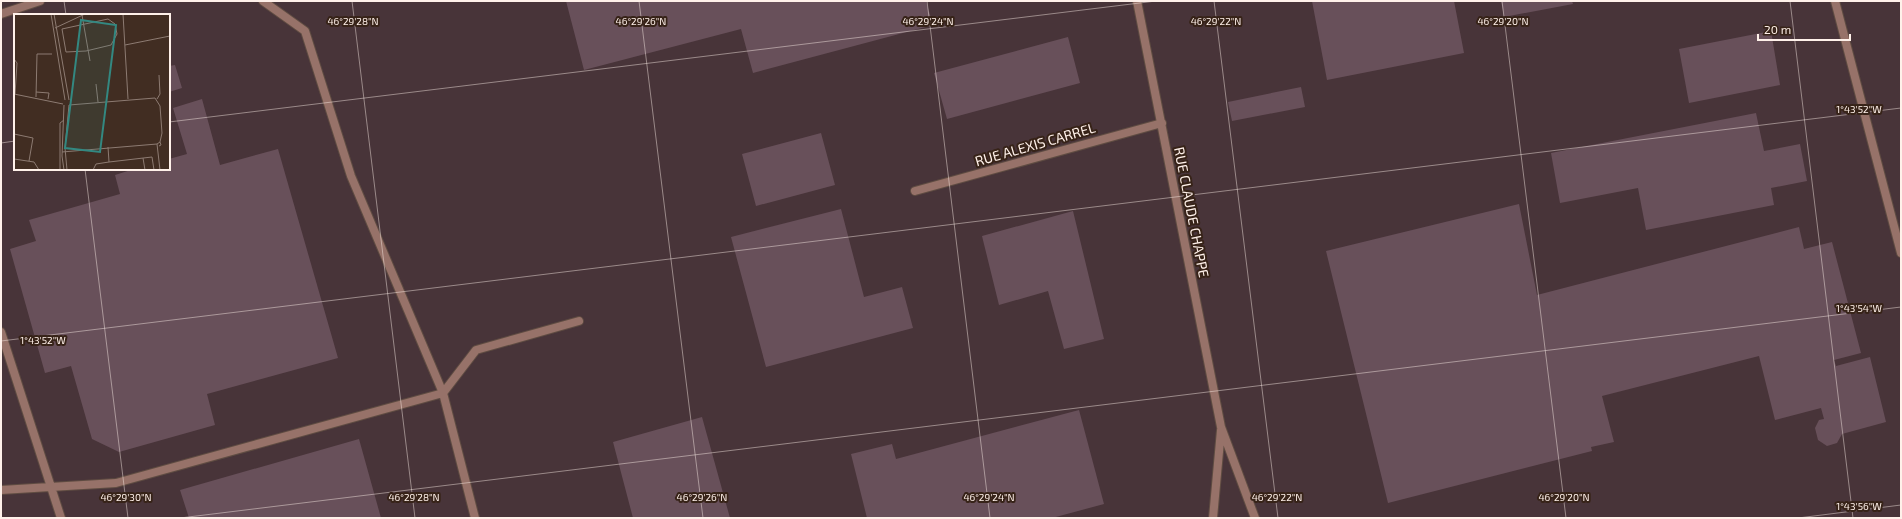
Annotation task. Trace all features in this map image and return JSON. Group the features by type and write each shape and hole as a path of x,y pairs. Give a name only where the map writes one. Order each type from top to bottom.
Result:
{"street":[{"path":"1,14 40,1"},
{"path":"263,1 305,31 351,176 443,393 475,518"},
{"name":"RUE CLAUDE CHAPPE","path":"1138,1 1222,427 1255,518"},
{"path":"1835,1 1901,253"},
{"name":"RUE ALEXIS CARREL","path":"915,191 1162,123"},
{"path":"1,490 116,483 443,393 476,350 579,321"},
{"path":"1,332 61,518"},
{"name":"RUE CLAUDE CHAPPE","path":"1212,518 1222,427"}],"shaded area":[{"path":"1,1 1901,1 1901,518 1,518"}],"building":[{"path":"566,1 926,1 933,25 753,73 741,29 584,70"},
{"path":"1312,1 1454,1 1464,53 1327,80"},
{"path":"1501,1 1572,1 1573,4 1504,17"},
{"path":"1771,31 1780,85 1689,103 1679,49"},
{"path":"1068,37 1080,83 947,119 934,73"},
{"path":"175,65 182,88 170,92 170,66"},
{"path":"1301,87 1305,107 1232,121 1228,102"},
{"path":"202,99 220,165 278,149 338,358 207,394 215,425 119,452 92,439 71,366 45,373 10,249 36,241 29,220 120,194 115,175 131,170 170,170 170,159 187,154 173,108"},
{"path":"1756,113 1764,151 1800,144 1807,181 1771,188 1774,205 1646,230 1638,188 1560,203 1551,153"},
{"path":"821,133 835,185 756,206 742,154"},
{"path":"1519,204 1537,295 1799,227 1804,249 1832,242 1861,353 1834,360 1836,366 1870,357 1886,422 1842,434 1837,443 1827,446 1818,440 1815,428 1819,420 1824,419 1821,408 1775,420 1759,356 1602,396 1614,442 1591,447 1592,451 1388,503 1326,251"},
{"path":"841,209 864,297 902,287 913,328 766,367 731,237"},
{"path":"1073,211 1104,339 1064,349 1048,291 999,305 982,236"},
{"path":"1079,410 1104,504 1052,518 867,518 851,454 892,444 896,459"},
{"path":"702,417 730,518 633,518 613,442"},
{"path":"359,439 381,518 189,518 180,490"}]}
